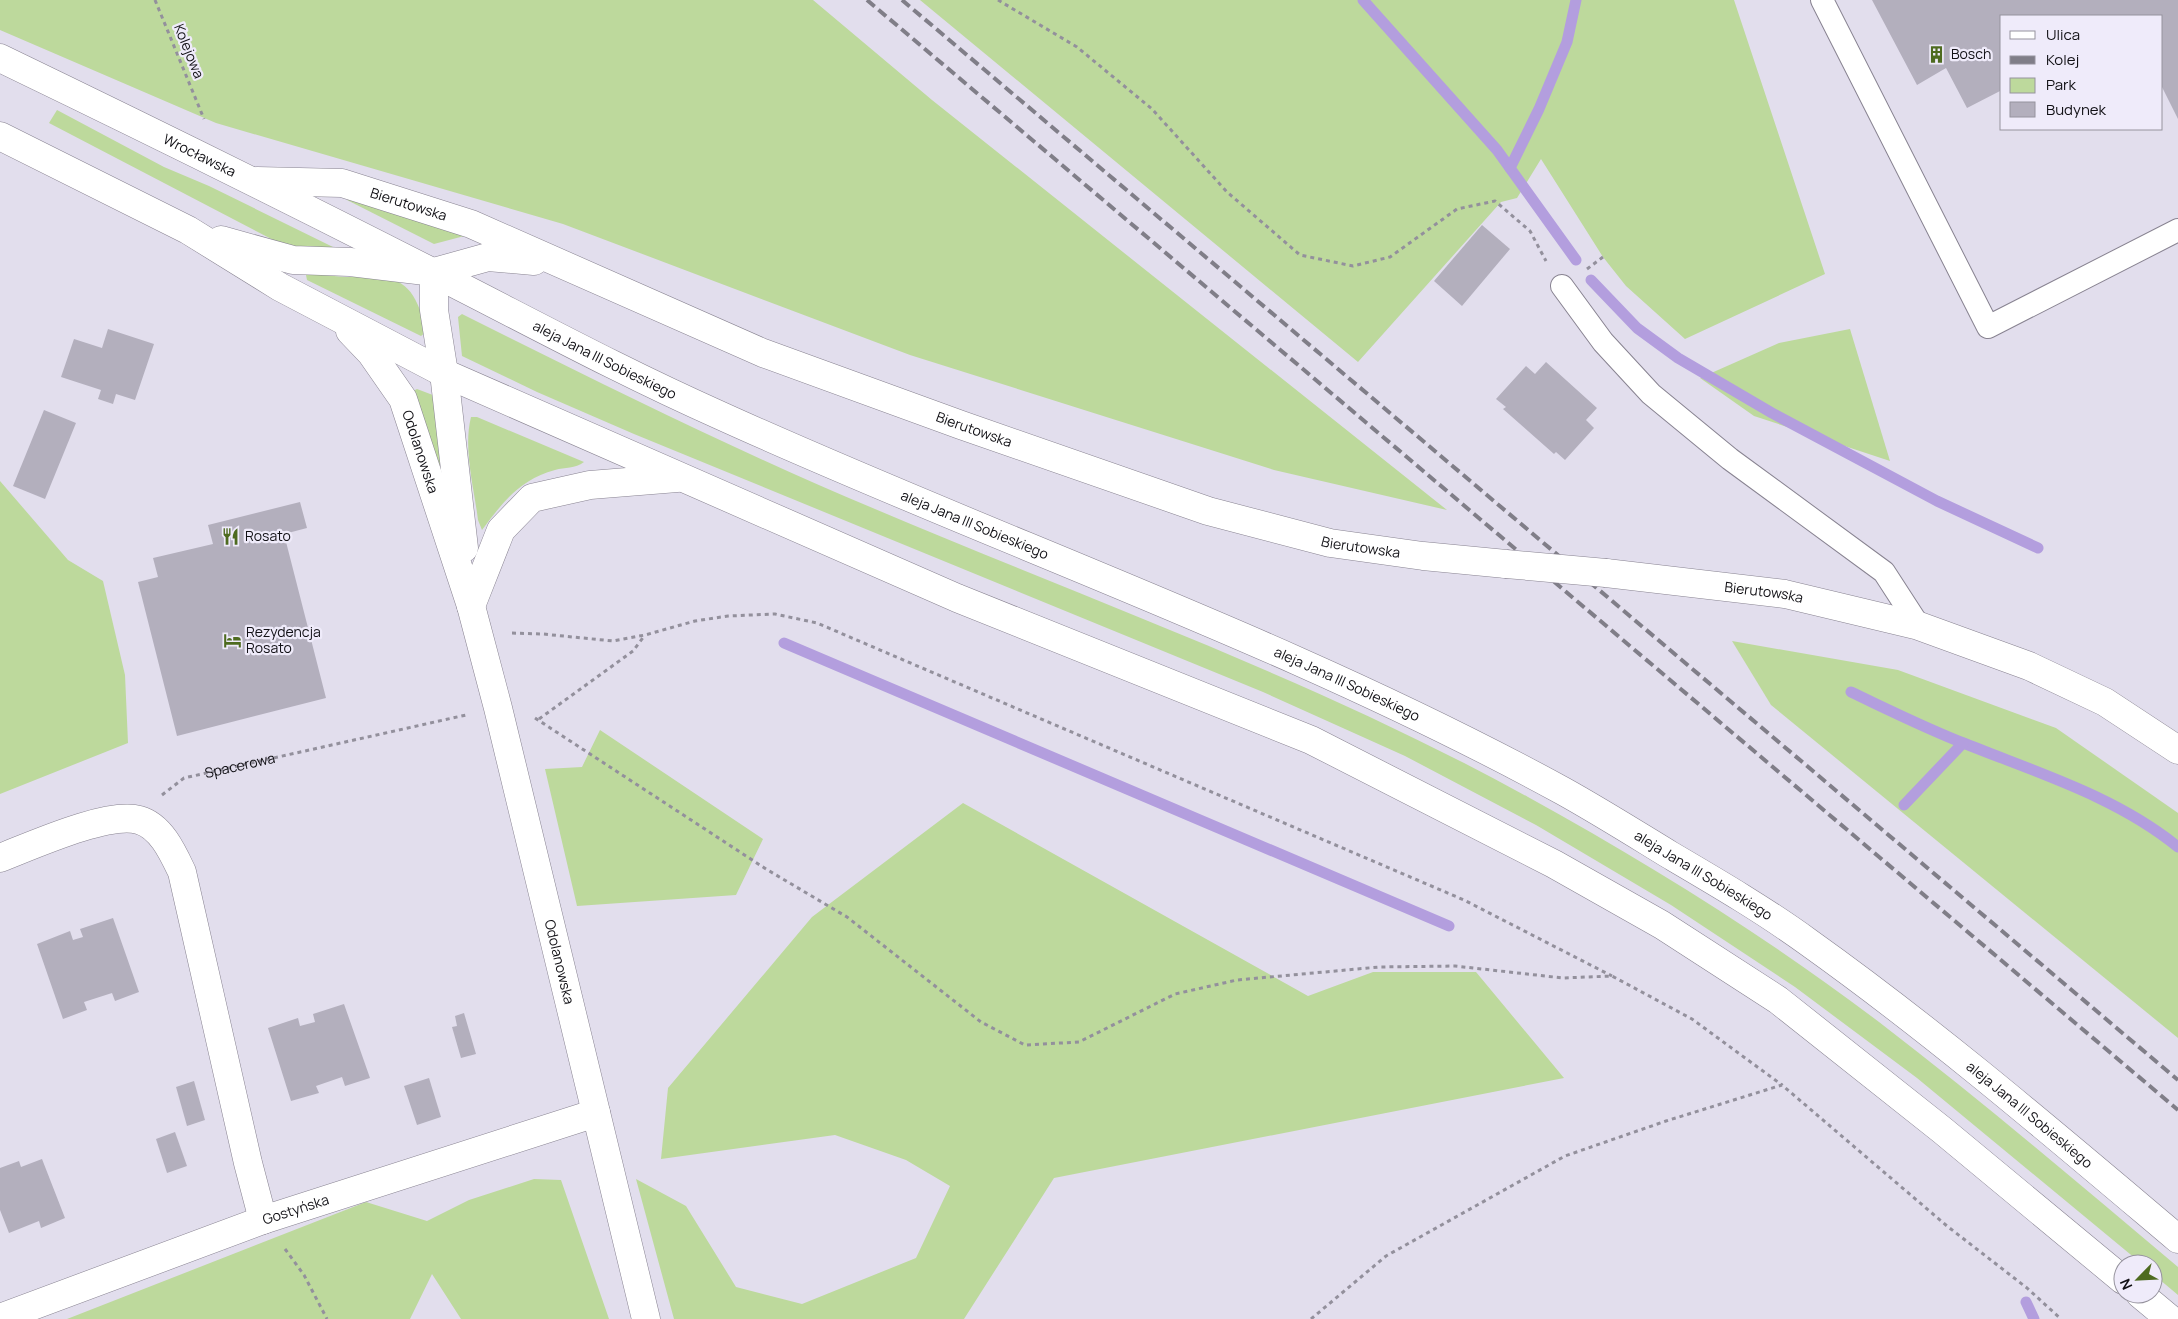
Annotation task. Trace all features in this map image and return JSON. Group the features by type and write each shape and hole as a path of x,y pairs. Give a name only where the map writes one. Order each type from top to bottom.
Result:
{"street":[{"name":"Wrocławska","path":"0,58 251,181 398,262 434,272"},
{"path":"0,136 188,230 280,287 444,374 957,598 1311,740 1554,864 1662,925 1778,1000 1942,1130 2113,1272"},
{"name":"Bierutowska","path":"251,181 342,183 471,224 763,353 970,429 1208,511 1330,543 1423,556 1606,573 1785,594 1919,626 2029,666 2105,702 2178,750"},
{"path":"188,230 293,260 398,262"},
{"name":"Bierutowska","path":"434,272 488,257 558,263"},
{"name":"Odolanowska","path":"434,272 434,310 444,374 471,606"},
{"name":"aleja Jana III Sobieskiego","path":"434,272 608,363 708,410 845,472 1144,594 1397,706 1567,793 1704,875 1800,936 1875,990 1998,1087 2178,1239"},
{"name":"Odolanowska","path":"337,317 371,353 403,399 471,606 498,708 646,1319"},
{"path":"471,606 501,530 532,498 590,485 681,478"},
{"path":"0,858 61,834 109,820 139,820 156,831 170,847 182,872 248,1163 263,1220"},
{"name":"Gostyńska","path":"0,1318 263,1220 596,1113"},
{"path":"2152,1304 2170,1319"}],"lane":[{"path":"1822,0 1988,327 2178,230"},
{"path":"1562,286 1603,342 1651,394 1730,459 1884,572 1919,626"}],"path":[{"name":"Kolejowa","path":"155,0 201,110"},
{"path":"998,0 1077,46 1152,109 1227,192 1300,255 1353,266 1390,257 1457,209 1495,201 1530,232 1562,286"},
{"path":"481,643 512,633 612,641 645,635 695,621 728,616 775,614 817,623 1464,900 1692,1019 1782,1085 1947,1226 2027,1288 2061,1319"},
{"path":"539,719 633,651 645,635"},
{"path":"498,708 539,719 766,869 847,917 981,1022 1024,1045 1079,1042 1175,994 1237,980 1388,966 1455,966 1563,978 1612,976"},
{"name":"Spacerowa","path":"139,820 154,802 184,778 498,708"},
{"path":"1310,1319 1386,1256 1565,1156 1666,1120 1782,1085"},
{"path":"263,1220 304,1276 327,1319"}],"green space":[{"path":"0,0 813,0 932,100 1447,510 1274,470 910,355 563,224 216,123 0,30"},
{"path":"920,0 1734,0 1825,274 1685,339 1626,286 1603,257 1541,159 1517,198 1501,202 1358,362"},
{"path":"57,110 164,167 209,186 333,247 329,250 307,250 279,243 49,123"},
{"path":"347,197 468,235 434,244 347,200"},
{"path":"313,273 343,277 382,277 400,283 408,289 414,298 424,320 426,332 421,336 307,280 306,275"},
{"path":"462,314 667,415 822,486 1288,680 1449,755 1574,822 1708,903 1837,991 1955,1082 2162,1254 2130,1254 1917,1078 1795,987 1671,905 1536,825 1405,756 1263,692 634,434 537,392 462,356 458,317"},
{"path":"1850,329 1890,461 1754,416 1700,378 1779,343"},
{"path":"417,389 438,397 450,499 413,391"},
{"path":"471,417 477,417 584,462 577,466 542,474 522,486 505,501 482,530 478,520 470,468 468,442"},
{"path":"0,481 68,560 103,581 125,675 128,743 0,794"},
{"path":"1732,641 1898,670 2056,728 2178,813 2178,1038 1771,705"},
{"path":"600,730 763,839 736,895 577,906 545,769 582,767"},
{"path":"963,803 1308,996 1373,972 1476,972 1564,1078 1054,1178 964,1319 674,1319 636,1179 686,1206 736,1287 802,1304 916,1258 950,1186 906,1160 835,1135 661,1159 668,1088 812,917"},
{"path":"534,1179 561,1180 609,1319 461,1319 432,1274 410,1319 67,1319 366,1202 427,1221 469,1200"},
{"path":"2163,1254 2178,1267 2178,1295 2163,1282"}],"building":[{"name":"Bosch","path":"1872,0 2178,0 2178,119 2163,89 2163,15 2000,15 2000,91 1967,108 1946,68 1917,85"},
{"path":"1482,225 1510,249 1462,306 1434,281"},
{"path":"108,329 154,344 135,400 116,394 113,404 98,399 101,390 61,377 74,339 102,348"},
{"path":"1546,362 1597,408 1586,420 1594,428 1565,460 1556,452 1554,454 1503,409 1506,407 1496,399 1526,366 1535,374"},
{"path":"44,410 76,423 45,499 13,486"},
{"name":"Rezydencja Rosato","path":"300,502 307,528 284,534 326,698 177,736 138,582 158,577 153,558 213,544 208,525"},
{"path":"113,918 139,992 115,1001 112,993 84,1002 87,1010 63,1019 37,944 70,931 73,940 83,937 80,929"},
{"path":"344,1004 370,1078 345,1086 342,1077 316,1086 319,1093 291,1101 268,1028 298,1018 300,1026 315,1022 313,1014"},
{"path":"464,1013 476,1054 461,1058 452,1027 457,1026 455,1016"},
{"path":"429,1078 441,1117 417,1125 404,1086"},
{"path":"194,1081 205,1120 187,1126 176,1087"},
{"path":"175,1132 187,1166 167,1173 156,1139"},
{"path":"42,1159 65,1218 41,1228 39,1221 9,1233 0,1210 0,1168 19,1161 21,1167"}],"waterway":[{"path":"1363,0 1497,150 1576,260"},
{"path":"1510,168 1539,109 1567,42 1576,0"},
{"path":"1591,280 1637,328 1678,358 1772,413 1937,501 2038,548"},
{"path":"784,643 1449,926"},
{"path":"1851,692 1937,732 2049,776 2103,800 2154,829 2178,847"},
{"path":"1904,805 1963,743"},
{"path":"2026,1302 2034,1319"}],"railway":[{"path":"867,0 2178,1110"},
{"path":"902,0 2178,1080"}],"place":[{"name":"Bosch","path":"1937,54"},
{"name":"Rosato","path":"231,536"},
{"name":"Rezydencja Rosato","path":"232,640"}]}
